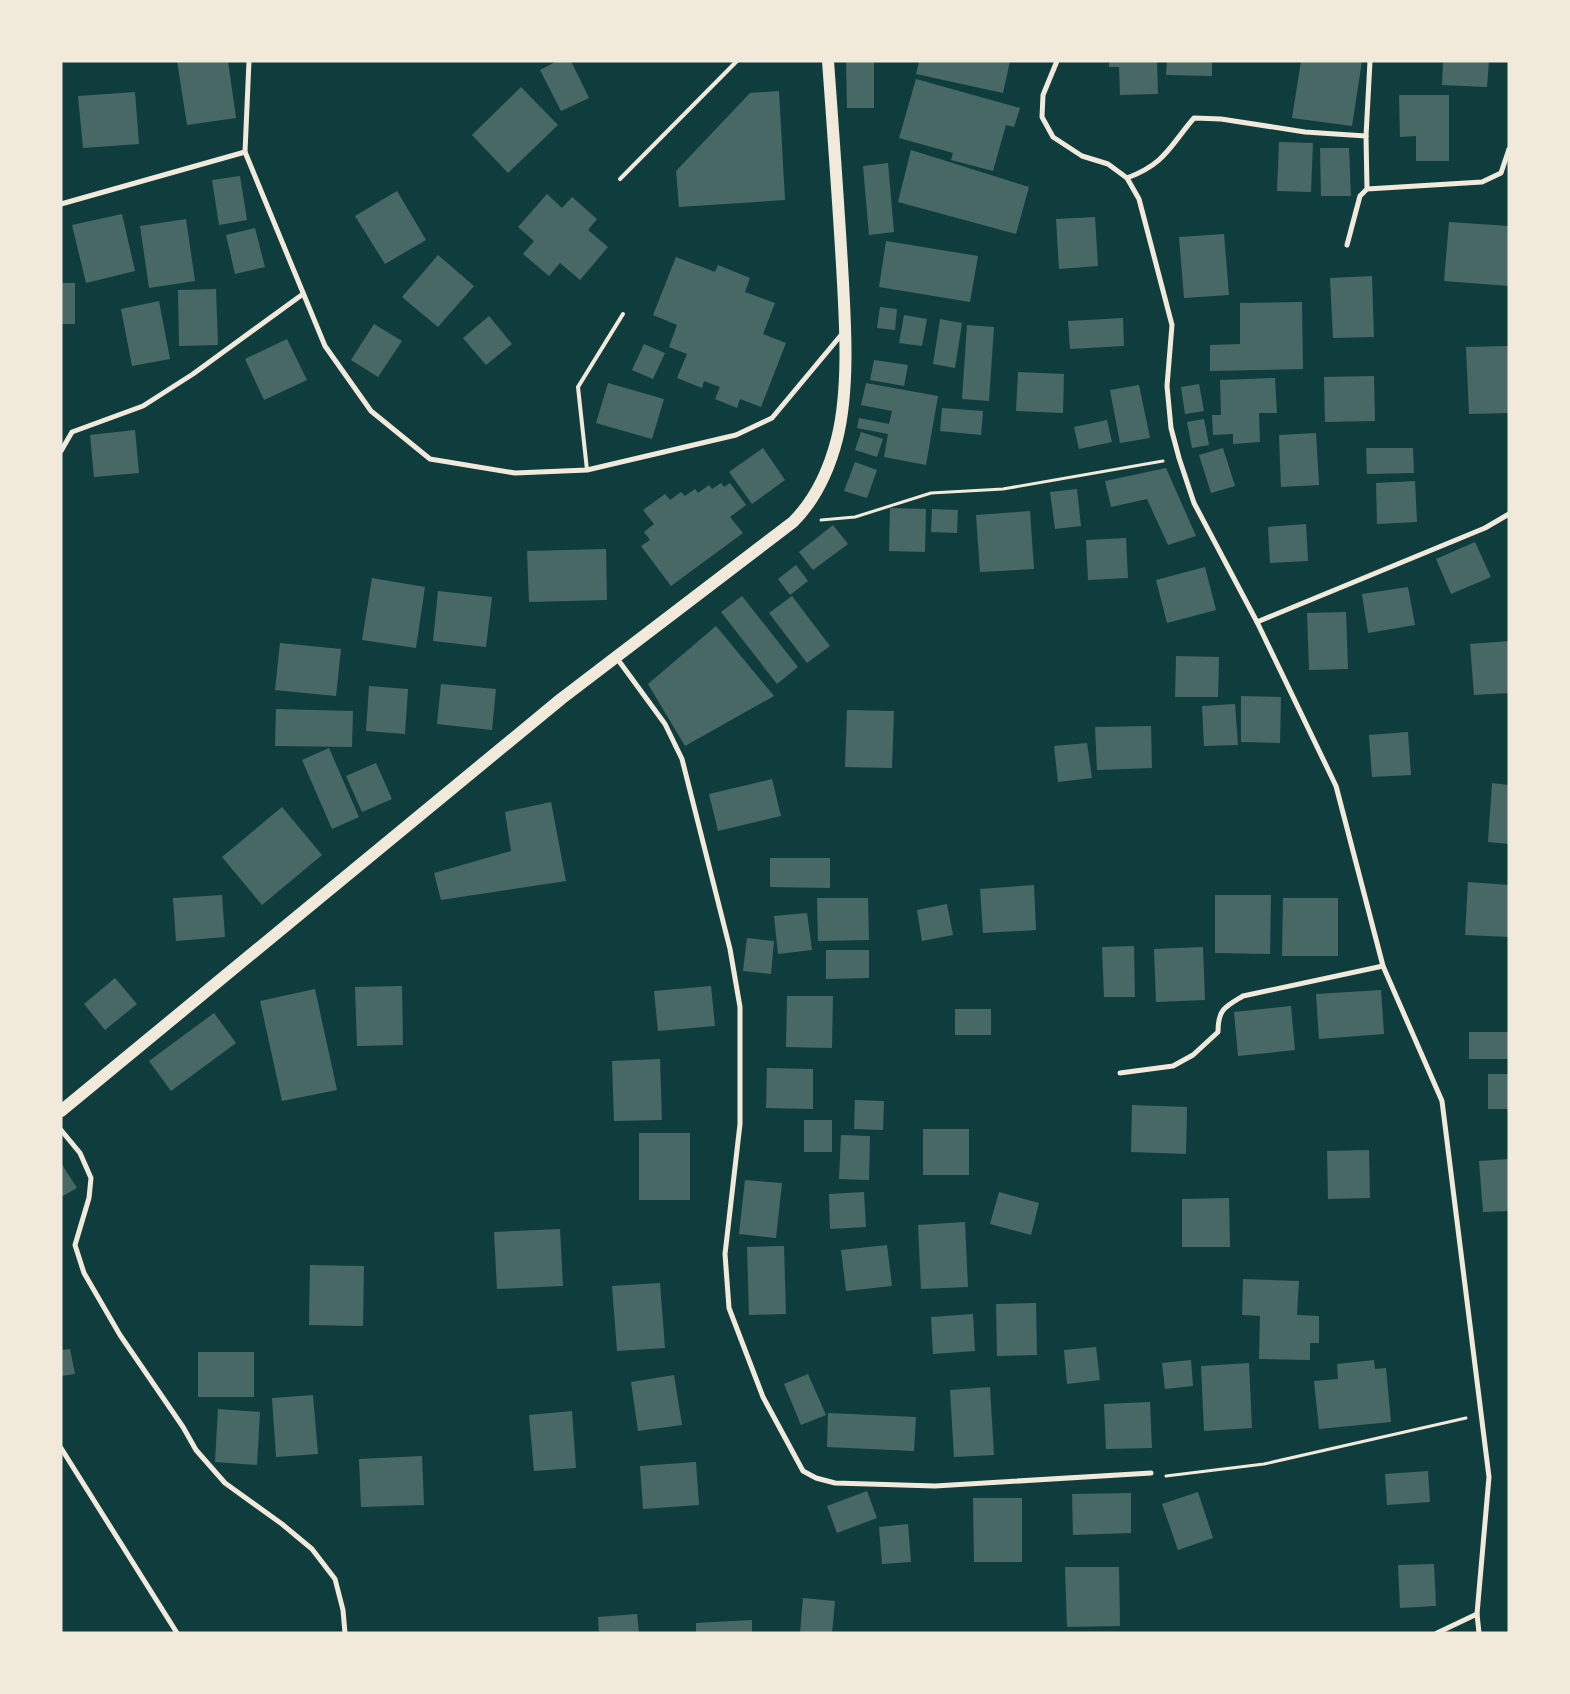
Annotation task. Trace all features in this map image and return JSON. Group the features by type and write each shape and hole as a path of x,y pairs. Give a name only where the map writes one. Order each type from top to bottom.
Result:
{"main road":[{"path":"61,1110 561,699 793,522 807,508 816,493 837,440 842,412 845,330 828,61"}],"street":[{"path":"249,61 245,152 325,346 371,411 430,459 515,473 587,470 736,435 772,418 845,330"},
{"path":"1057,61 1043,95 1042,117 1053,137 1082,156 1108,164 1127,178 1139,199 1172,325 1167,386 1170,428 1178,458 1194,503 1258,622 1336,786 1383,966 1442,1101 1489,1477 1477,1614 1479,1633"},
{"path":"1367,189 1366,136 1370,61"},
{"path":"1127,178 1146,171 1169,153 1180,134 1194,118 1221,119 1305,132 1366,136"},
{"path":"1347,245 1360,196 1367,189 1482,182 1501,173 1509,149"},
{"path":"61,204 245,152"},
{"path":"61,451 72,432 143,406 193,374 303,294"},
{"path":"1258,622 1485,528 1509,514"},
{"path":"615,656 664,724 682,759 730,949 740,1007 740,1124 725,1254 729,1308 762,1397 803,1470 816,1478 835,1484 935,1486 1151,1473"},
{"path":"1120,1073 1173,1066 1193,1055 1218,1032 1218,1016 1225,1007 1243,996 1383,966"},
{"path":"61,1130 80,1153 91,1178 89,1198 75,1244 84,1272 120,1335 183,1427 196,1450 225,1484 282,1524 312,1549 335,1580 343,1610 345,1633"},
{"path":"61,1448 177,1633"},
{"path":"1438,1633 1477,1614"}],"lane":[{"path":"620,178 737,61"},
{"path":"587,470 578,387 622,314"}],"path":[{"path":"793,522 854,517 931,493 1003,489 1178,458"},
{"path":"1151,1473 1170,1477 1264,1464 1482,1415"}],"building":[{"path":"177,61 228,61 236,118 187,125"},
{"path":"557,61 571,61 589,98 561,111 540,70"},
{"path":"846,61 874,61 874,108 847,108"},
{"path":"919,61 1010,61 1003,93 916,74"},
{"path":"1109,61 1157,61 1158,94 1120,95 1119,67 1109,67"},
{"path":"1167,61 1212,61 1212,76 1166,75"},
{"path":"1301,61 1362,61 1352,126 1292,118"},
{"path":"1443,61 1489,61 1487,87 1442,85"},
{"path":"916,79 1020,108 1014,127 1006,125 993,171 951,160 953,153 899,138"},
{"path":"521,87 558,125 508,173 472,135"},
{"path":"779,91 785,200 679,207 676,171 750,93"},
{"path":"135,92 139,144 83,148 78,96"},
{"path":"1399,95 1449,95 1449,161 1416,161 1416,136 1400,137"},
{"path":"1279,142 1313,143 1311,192 1277,191"},
{"path":"1320,148 1349,148 1351,196 1321,196"},
{"path":"911,150 1029,187 1016,234 898,202"},
{"path":"888,163 894,232 869,235 863,166"},
{"path":"240,176 247,220 219,225 212,180"},
{"path":"397,191 426,240 385,264 355,216"},
{"path":"547,194 562,208 572,197 597,219 588,230 608,247 580,280 560,263 549,276 523,254 534,241 518,227"},
{"path":"122,214 135,271 86,283 72,225"},
{"path":"1095,217 1098,266 1059,269 1056,219"},
{"path":"186,219 195,281 149,288 140,226"},
{"path":"1449,222 1509,226 1509,286 1444,281"},
{"path":"255,228 265,267 235,274 226,235"},
{"path":"1224,234 1229,295 1184,298 1179,237"},
{"path":"886,241 978,256 970,302 879,287"},
{"path":"438,255 474,286 438,327 402,297"},
{"path":"676,257 715,272 718,265 750,278 745,292 775,303 763,334 786,343 761,407 740,399 737,408 715,399 720,387 704,381 702,388 677,378 687,354 669,347 677,325 653,315"},
{"path":"1372,276 1374,337 1333,338 1330,278"},
{"path":"61,283 75,283 75,324 61,324"},
{"path":"216,289 218,345 179,346 178,290"},
{"path":"159,301 170,359 132,366 121,309"},
{"path":"1302,302 1303,369 1210,371 1210,345 1240,344 1240,303"},
{"path":"880,307 897,309 895,330 877,328"},
{"path":"904,315 927,319 922,346 899,343"},
{"path":"489,316 512,344 486,365 463,338"},
{"path":"1123,318 1124,346 1070,349 1068,321"},
{"path":"940,319 962,323 955,368 933,364"},
{"path":"374,324 402,341 378,377 351,360"},
{"path":"967,325 994,327 989,401 962,399"},
{"path":"287,339 307,380 264,400 245,359"},
{"path":"644,344 665,353 653,379 632,370"},
{"path":"1509,346 1509,413 1469,414 1466,347"},
{"path":"874,360 908,365 904,386 870,380"},
{"path":"1018,372 1064,374 1063,413 1016,411"},
{"path":"1374,376 1375,421 1325,422 1324,377"},
{"path":"1275,378 1277,413 1259,413 1260,442 1233,444 1233,434 1213,435 1212,415 1221,415 1220,380"},
{"path":"608,383 664,399 652,439 596,423"},
{"path":"866,383 938,396 926,465 884,457 888,434 857,428 859,418 889,424 892,411 861,405"},
{"path":"1199,384 1204,411 1185,414 1181,387"},
{"path":"1139,385 1150,438 1120,443 1110,390"},
{"path":"942,408 983,411 981,435 940,431"},
{"path":"1204,419 1209,445 1192,448 1187,422"},
{"path":"1107,420 1112,442 1079,449 1074,427"},
{"path":"135,430 139,473 94,477 90,435"},
{"path":"861,432 883,439 877,457 855,450"},
{"path":"1316,433 1319,485 1281,487 1279,435"},
{"path":"763,448 785,480 752,504 729,472"},
{"path":"1223,448 1235,486 1211,493 1199,455"},
{"path":"1366,448 1413,448 1414,473 1367,474"},
{"path":"855,462 877,470 867,498 844,491"},
{"path":"1166,468 1196,536 1168,545 1147,499 1111,507 1105,481"},
{"path":"1415,481 1417,522 1377,524 1376,483"},
{"path":"721,483 724,487 730,483 746,505 730,517 743,533 671,586 641,546 650,540 644,532 654,524 643,510 665,494 670,500 681,492 685,496 695,489 698,493 709,485 712,489"},
{"path":"1077,489 1081,526 1055,529 1050,492"},
{"path":"890,508 926,509 925,552 889,551"},
{"path":"932,509 958,510 957,533 931,532"},
{"path":"1030,511 1034,569 980,572 976,515"},
{"path":"1306,524 1308,561 1270,563 1268,527"},
{"path":"833,525 848,544 813,570 799,552"},
{"path":"1126,538 1128,578 1088,580 1086,540"},
{"path":"1475,542 1491,577 1451,594 1436,559"},
{"path":"606,549 607,600 529,602 527,551"},
{"path":"796,565 808,581 790,595 778,579"},
{"path":"1205,567 1216,610 1167,623 1156,580"},
{"path":"372,578 425,587 416,648 362,640"},
{"path":"1408,587 1415,625 1368,633 1362,594"},
{"path":"438,591 492,597 486,647 433,641"},
{"path":"742,596 798,667 777,684 721,612"},
{"path":"792,596 830,646 807,663 769,613"},
{"path":"1346,612 1348,669 1309,670 1307,613"},
{"path":"716,626 774,696 685,746 648,684"},
{"path":"1509,641 1509,693 1474,695 1470,644"},
{"path":"280,643 341,649 336,696 275,690"},
{"path":"1176,656 1219,657 1218,697 1175,697"},
{"path":"441,684 496,689 492,730 437,724"},
{"path":"369,686 408,689 405,734 366,731"},
{"path":"1241,696 1281,697 1280,743 1241,742"},
{"path":"1235,704 1238,745 1204,746 1202,706"},
{"path":"276,709 353,711 352,747 275,746"},
{"path":"847,710 894,711 892,768 845,767"},
{"path":"1151,726 1152,768 1097,770 1095,727"},
{"path":"1408,732 1411,775 1372,777 1369,735"},
{"path":"1087,743 1092,778 1058,782 1054,746"},
{"path":"329,748 359,817 332,829 302,760"},
{"path":"376,763 392,799 362,812 346,776"},
{"path":"772,779 781,816 718,831 709,794"},
{"path":"1492,783 1509,785 1509,844 1488,842"},
{"path":"551,802 566,881 441,900 434,873 511,851 505,812"},
{"path":"282,807 322,855 262,905 222,857"},
{"path":"770,858 830,858 830,888 770,887"},
{"path":"1468,882 1509,885 1509,937 1465,935"},
{"path":"1034,885 1036,930 983,933 980,889"},
{"path":"222,895 225,937 176,941 173,898"},
{"path":"1215,895 1271,895 1270,954 1215,953"},
{"path":"817,898 868,898 869,940 818,941"},
{"path":"1283,898 1338,898 1338,956 1282,956"},
{"path":"947,904 953,935 922,941 917,910"},
{"path":"807,913 812,950 778,954 774,916"},
{"path":"747,938 774,941 771,974 743,971"},
{"path":"1134,946 1135,997 1104,997 1102,947"},
{"path":"1203,947 1205,1000 1156,1002 1154,949"},
{"path":"826,950 869,950 869,978 826,979"},
{"path":"115,978 137,1004 105,1030 84,1004"},
{"path":"402,986 403,1045 357,1046 355,987"},
{"path":"711,986 715,1026 658,1031 654,991"},
{"path":"315,989 337,1090 282,1101 260,1001"},
{"path":"1381,990 1384,1034 1319,1039 1316,994"},
{"path":"787,996 833,996 832,1048 786,1047"},
{"path":"1291,1006 1295,1050 1238,1056 1234,1012"},
{"path":"955,1009 991,1009 991,1035 955,1035"},
{"path":"214,1013 236,1043 171,1091 149,1061"},
{"path":"1469,1032 1509,1032 1509,1059 1469,1059"},
{"path":"660,1059 662,1120 614,1121 612,1061"},
{"path":"767,1068 813,1069 813,1109 766,1108"},
{"path":"1488,1074 1509,1074 1509,1109 1488,1109"},
{"path":"855,1100 884,1101 883,1130 854,1129"},
{"path":"1132,1105 1187,1107 1186,1154 1131,1152"},
{"path":"804,1120 832,1120 832,1152 804,1152"},
{"path":"923,1129 969,1129 969,1175 923,1175"},
{"path":"639,1133 690,1133 690,1200 639,1200"},
{"path":"841,1135 870,1136 869,1180 839,1179"},
{"path":"1369,1150 1370,1198 1328,1199 1327,1151"},
{"path":"1509,1159 1509,1211 1483,1212 1479,1161"},
{"path":"61,1163 77,1188 61,1197"},
{"path":"745,1180 782,1183 776,1238 739,1234"},
{"path":"864,1192 866,1227 830,1229 829,1194"},
{"path":"999,1192 1039,1203 1031,1235 990,1224"},
{"path":"1229,1198 1230,1247 1182,1247 1182,1199"},
{"path":"965,1222 968,1287 921,1289 918,1225"},
{"path":"560,1229 563,1286 497,1289 494,1232"},
{"path":"887,1245 892,1286 846,1291 841,1250"},
{"path":"784,1246 786,1314 749,1315 747,1247"},
{"path":"310,1265 364,1266 363,1326 309,1325"},
{"path":"1243,1279 1299,1281 1297,1315 1319,1316 1319,1343 1310,1343 1310,1360 1259,1359 1260,1316 1242,1315"},
{"path":"660,1283 665,1348 617,1351 612,1286"},
{"path":"1036,1303 1037,1355 997,1356 996,1304"},
{"path":"973,1314 975,1351 933,1354 931,1317"},
{"path":"1096,1347 1100,1380 1067,1384 1064,1350"},
{"path":"70,1349 75,1374 61,1376 61,1350"},
{"path":"198,1352 254,1352 254,1397 198,1397"},
{"path":"1191,1360 1193,1386 1165,1389 1162,1363"},
{"path":"1374,1360 1375,1369 1386,1368 1391,1422 1319,1429 1314,1381 1338,1379 1337,1364"},
{"path":"1249,1363 1252,1428 1204,1431 1201,1366"},
{"path":"808,1374 826,1415 801,1425 784,1384"},
{"path":"674,1375 682,1425 638,1431 631,1382"},
{"path":"990,1387 994,1455 954,1457 950,1390"},
{"path":"313,1395 318,1454 276,1457 272,1398"},
{"path":"1150,1402 1152,1448 1106,1449 1104,1404"},
{"path":"218,1409 260,1412 257,1465 215,1462"},
{"path":"572,1411 576,1468 534,1471 529,1415"},
{"path":"828,1413 916,1417 914,1451 827,1447"},
{"path":"422,1456 424,1505 361,1507 359,1459"},
{"path":"696,1462 699,1505 643,1509 640,1466"},
{"path":"1428,1471 1430,1502 1387,1505 1385,1474"},
{"path":"867,1491 877,1518 837,1533 827,1506"},
{"path":"1198,1492 1213,1538 1178,1550 1162,1504"},
{"path":"1131,1493 1131,1533 1073,1535 1072,1494"},
{"path":"973,1498 1022,1498 1022,1562 974,1562"},
{"path":"908,1524 911,1562 882,1564 879,1527"},
{"path":"1434,1564 1436,1606 1400,1608 1398,1565"},
{"path":"1065,1567 1119,1567 1120,1626 1067,1627"},
{"path":"803,1598 835,1601 832,1633 800,1633"},
{"path":"637,1614 639,1633 599,1633 598,1617"},
{"path":"752,1620 752,1633 696,1633 696,1623"}]}
